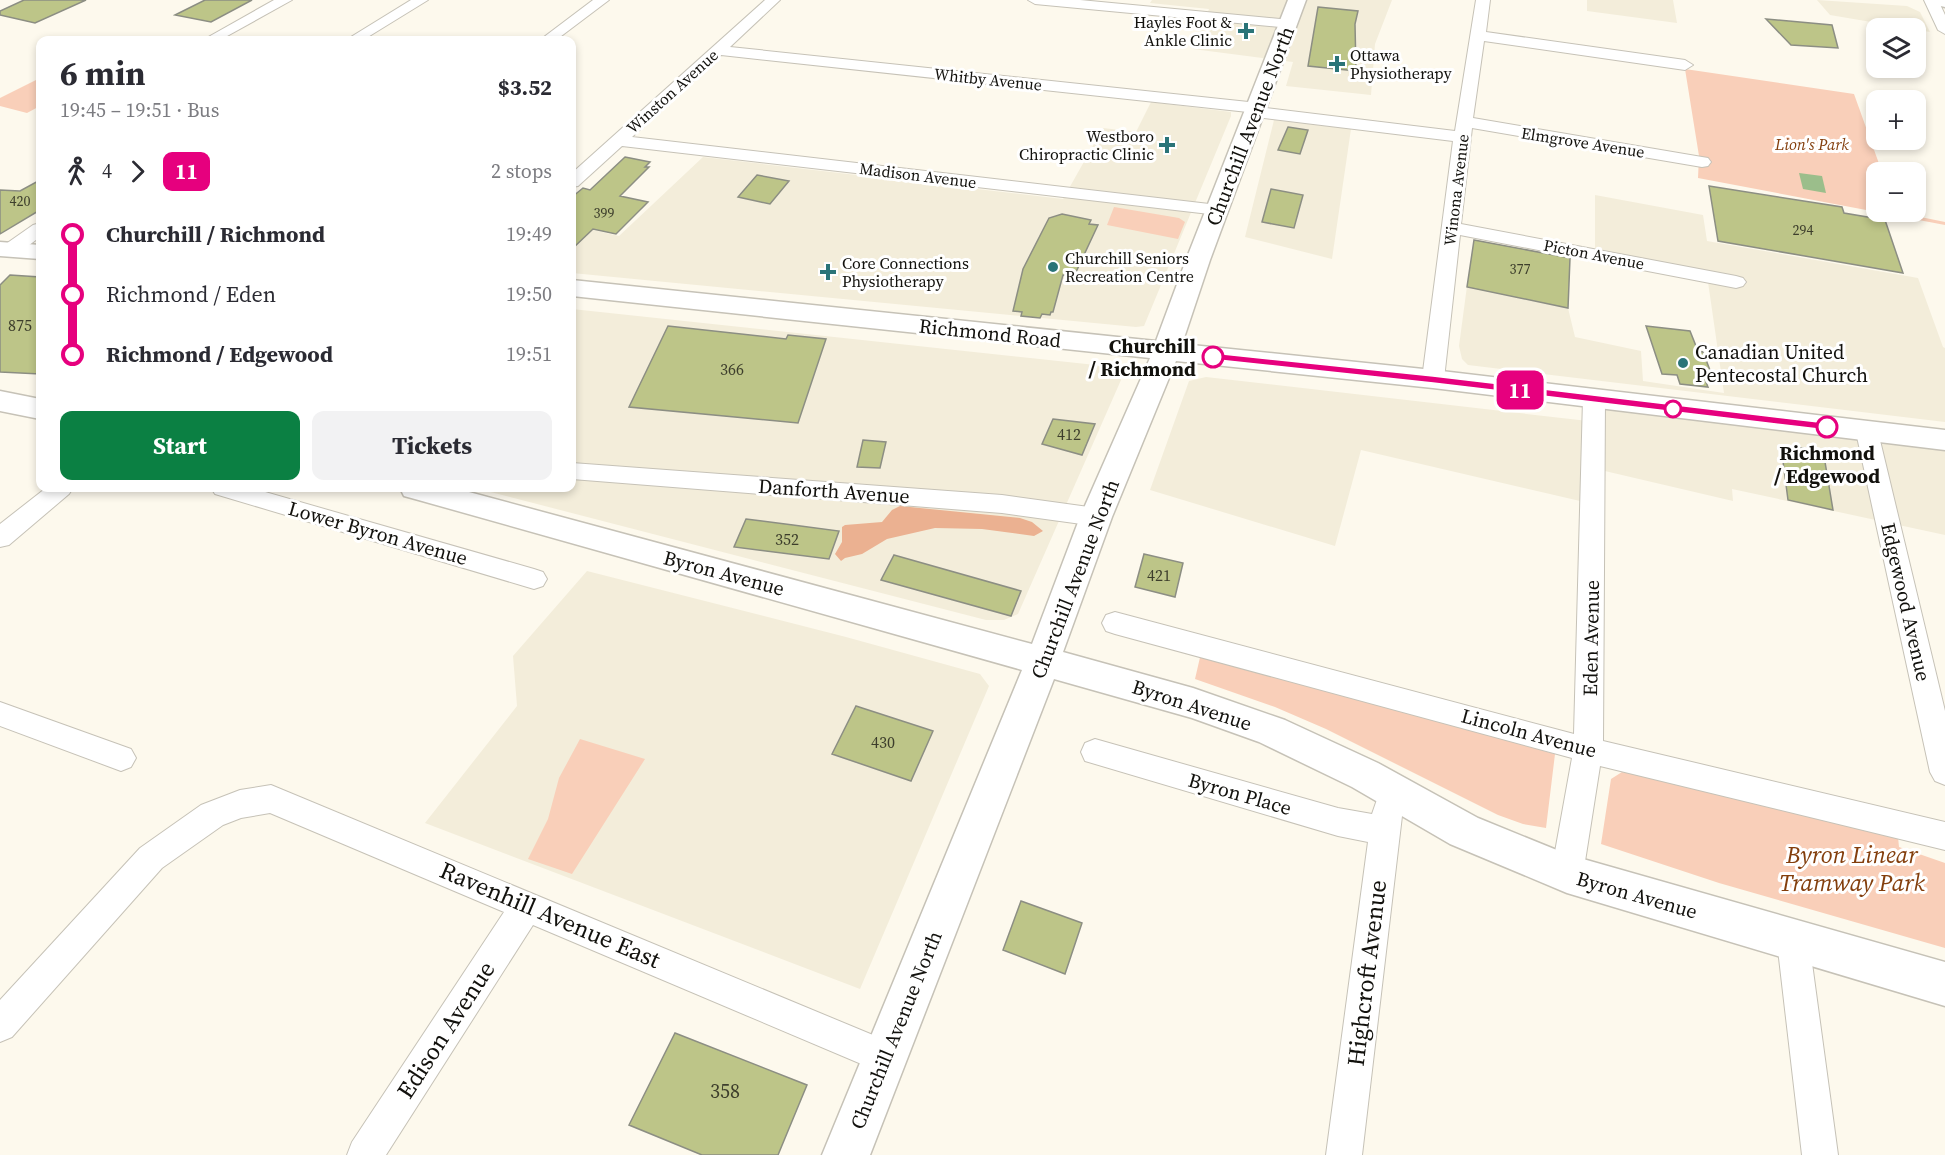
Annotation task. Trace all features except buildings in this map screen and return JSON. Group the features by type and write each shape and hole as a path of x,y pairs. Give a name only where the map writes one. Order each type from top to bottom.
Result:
{"main road":[{"name":"Churchill Avenue North","path":"846,1155 1030,695 1041,660 1096,517 1166,352 1290,24 1297,0"},
{"path":"1938,0 1945,1"},
{"path":"5,250 36,252"},
{"name":"Richmond Road","path":"576,288 1433,380 1945,440"},
{"path":"0,401 36,408"},
{"name":"Byron Avenue","path":"430,492 1193,703 1272,731 1345,765 1464,831 1567,874 1945,984"}],"street":[{"path":"218,36 285,0"},
{"path":"360,36 421,0"},
{"path":"552,36 602,0"},
{"name":"Winston Avenue","path":"576,178 773,0"},
{"path":"1035,0 1290,24"},
{"name":"Winona Avenue","path":"1433,380 1463,129 1483,0"},
{"path":"1931,0 1945,30"},
{"path":"1477,35 1685,64"},
{"name":"Whitby Avenue","path":"718,50 1257,110 1463,129"},
{"name":"Elmgrove Avenue","path":"1463,129 1702,162"},
{"name":"Madison Avenue","path":"617,140 1218,210"},
{"name":"Picton Avenue","path":"1452,228 1736,282"},
{"path":"5,250 36,231"},
{"name":"Eden Avenue","path":"1567,874 1588,750 1593,399"},
{"name":"Edgewood Avenue","path":"1867,432 1945,772"},
{"name":"Danforth Avenue","path":"576,471 1002,504 1096,517"},
{"path":"0,538 56,492"},
{"name":"Lower Byron Avenue","path":"237,492 534,579"},
{"name":"Lincoln Avenue","path":"1115,623 1588,750 1945,836"},
{"path":"0,714 121,758"},
{"name":"Byron Place","path":"1095,752 1338,822 1385,831"},
{"name":"Highcroft Avenue","path":"1344,1155 1385,831 1394,792"},
{"name":"Ravenhill Avenue East","path":"0,1025 152,858 212,815 240,804 271,799 885,1057"},
{"name":"Edison Avenue","path":"365,1155 527,906"},
{"path":"1793,941 1820,1155"}],"shaded area":[{"path":"1152,0 1392,0 1375,44 1371,95 1286,86 1293,62 1193,49 1209,9 1150,3"},
{"path":"1587,0 1673,0 1677,23 1587,11"},
{"path":"1817,0 1907,6 1920,12 1923,18 1866,18 1866,21 1830,15"},
{"path":"1151,102 1231,112 1144,326 576,273 576,226 619,236 703,157 1063,199 1103,128 1136,132"},
{"path":"1274,120 1351,129 1332,259 1245,237"},
{"path":"1799,173 1822,176 1826,193 1803,189"},
{"path":"1595,195 1703,215 1707,241 1918,278 1945,348 1945,422 1468,365 1462,359 1459,346 1467,286 1568,308 1575,337 1641,351 1643,381 1724,393 1708,282 1595,258"},
{"path":"576,309 1105,366 1115,370 1121,380 1018,614 1004,620 986,620 490,492 576,492"},
{"path":"1206,377 1588,421 1594,399 1945,440 1945,535 1732,489 1733,501 1592,468 1593,504 1361,450 1335,546 1150,490 1189,381"},
{"path":"900,506 1020,518 1032,522 1043,531 1034,536 982,529 935,528 887,539 862,554 841,561 835,554 842,542 842,527 882,522 892,510"},
{"path":"587,571 846,637 980,674 989,686 860,989 425,823 517,706 513,656"}],"green space":[{"name":"Lion's Park","path":"1685,69 1854,94 1866,127 1866,150 1874,150 1878,162 1866,162 1866,210 1698,178 1699,156"},
{"path":"36,80 36,108 27,113 0,106 0,98"},
{"path":"1114,207 1179,218 1185,222 1178,239 1107,225"},
{"path":"1926,218 1945,222 1945,225 1926,221"},
{"path":"1201,653 1555,754 1546,828 1523,824 1498,815 1326,729 1275,707 1195,679"},
{"path":"580,739 645,759 572,874 528,859 548,819 559,778"},
{"name":"Byron Linear Tramway Park","path":"1622,772 1897,827 1899,847 1945,863 1945,948 1719,883 1601,844 1611,779"}],"bus line":[{"name":"11","path":"1213,357 1433,380 1827,427"}],"place":[{"name":"Hayles Foot & Ankle Clinic","path":"1246,31"},
{"name":"Ottawa Physiotherapy","path":"1337,64"},
{"name":"Westboro Chiropractic Clinic","path":"1167,145"},
{"name":"Churchill Seniors Recreation Centre","path":"1053,267"},
{"name":"Core Connections Physiotherapy","path":"828,272"},
{"name":"Churchill / Richmond","path":"1213,357"},
{"name":"Canadian United Pentecostal Church","path":"1683,363"},
{"name":"Richmond / Edgewood","path":"1827,427"}]}
